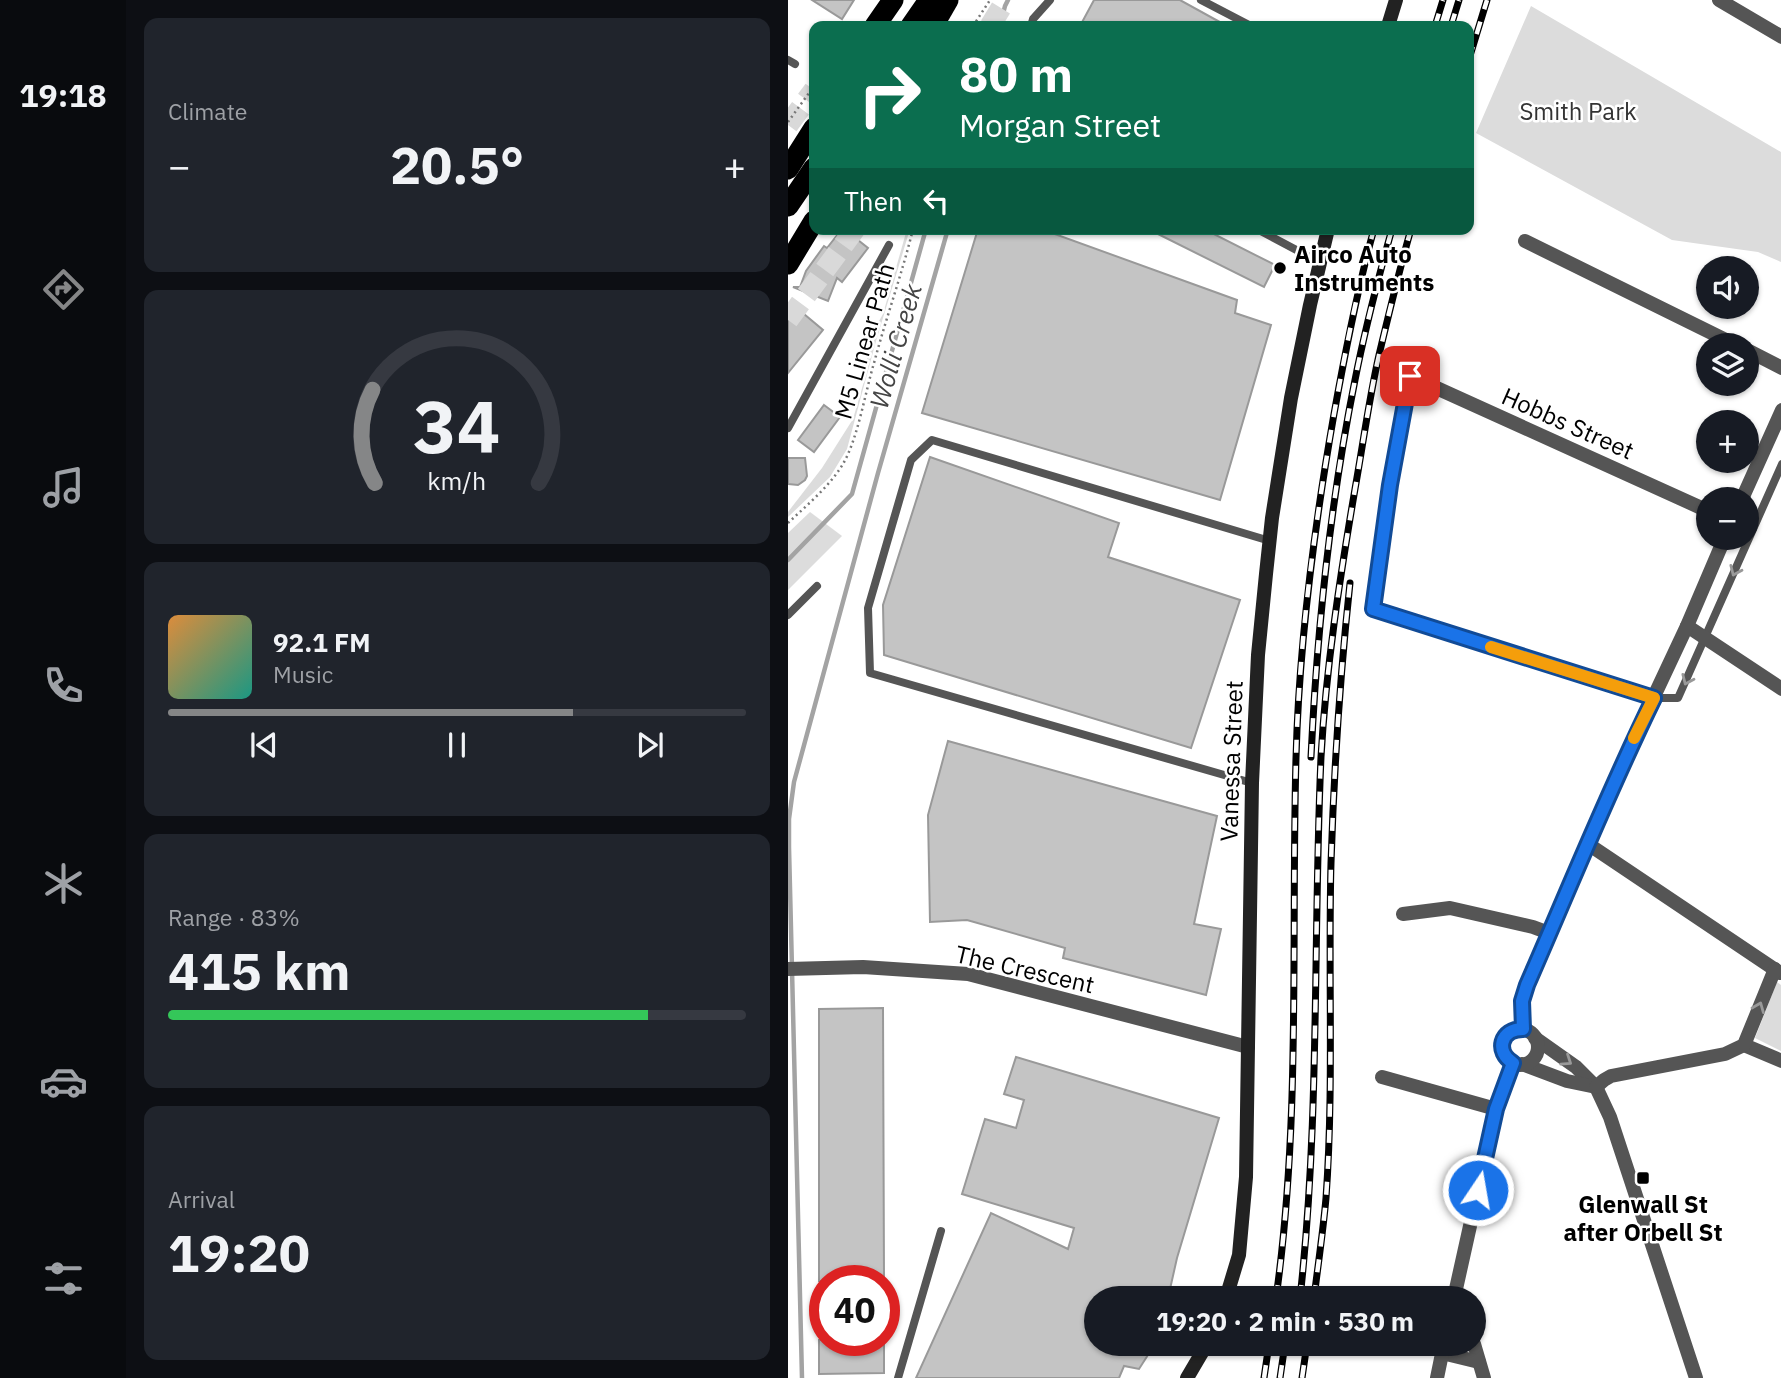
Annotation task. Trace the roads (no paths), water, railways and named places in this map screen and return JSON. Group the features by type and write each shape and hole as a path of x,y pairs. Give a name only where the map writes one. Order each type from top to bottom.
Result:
{"highway":[{"path":"880,21 894,0"},
{"path":"914,21 929,0"},
{"path":"936,21 948,0"},
{"path":"788,150 809,120"},
{"path":"788,169 809,136"},
{"path":"788,206 809,175"},
{"path":"788,264 809,229"}],"main road":[{"path":"1390,21 1396,0"},
{"name":"Vanessa Street","path":"1230,1286 1239,1255 1248,1133 1252,783 1258,655 1270,541 1291,398 1326,235"},
{"path":"1186,1378 1200,1356"}],"street":[{"path":"1718,0 1781,37"},
{"path":"1525,240 1712,333"},
{"path":"1759,356 1781,368"},
{"name":"Hobbs Street","path":"1410,376 1696,506"},
{"path":"1748,487 1778,430 1781,410"},
{"path":"1523,1029 1522,1001 1527,985 1719,550"},
{"path":"1373,609 1654,698"},
{"path":"1687,626 1781,689"},
{"path":"1588,844 1778,971 1744,1045 1725,1054 1611,1076 1596,1087"},
{"path":"1403,914 1450,908 1549,933"},
{"name":"The Crescent","path":"789,969 863,968 968,974 1248,1047"},
{"path":"1596,1087 1567,1081 1518,1064 1506,1058 1503,1041 1511,1031 1523,1029 1576,1068 1596,1087 1610,1117 1696,1378"},
{"path":"1518,1064 1528,1062 1536,1054 1538,1048 1535,1038"},
{"path":"1744,1045 1781,1061"},
{"path":"1457,1286 1496,1109 1518,1064"},
{"path":"1382,1077 1496,1109"},
{"path":"1437,1378 1441,1356"},
{"path":"1464,1356 1479,1362"},
{"path":"1477,1356 1484,1378"}],"lane":[{"path":"1032,21 1050,0"},
{"path":"1201,0 1241,21"},
{"path":"1268,235 1319,262"},
{"path":"788,428 890,245"},
{"path":"1373,609 1390,485 1410,376"},
{"path":"1252,783 870,673 868,608 911,460 932,440 1270,541"},
{"path":"1654,698 1678,698 1781,464"},
{"path":"788,615 817,586"},
{"path":"898,1378 941,1231"}],"waterway":[{"name":"Wolli Creek","path":"1001,21 1008,0"},
{"path":"788,560 852,494 924,235"},
{"path":"802,1378 789,819 794,782 946,235"}],"tunnel":[{"path":"993,21 1006,0"},
{"path":"788,125 809,97"},
{"path":"788,320 851,235"}],"railway":[{"path":"1437,21 1443,0"},
{"path":"1453,21 1459,0"},
{"path":"1474,43 1487,0"},
{"path":"1277,1286 1284,1231 1292,1096 1296,758 1304,629 1334,414 1373,235"},
{"path":"1311,757 1321,615 1338,473 1363,342 1390,235"},
{"path":"1301,1286 1311,1163 1321,757 1326,690 1349,522 1372,388 1409,235"},
{"path":"1316,1286 1325,1211 1328,1156 1332,828 1340,688 1350,583"},
{"path":"1264,1378 1267,1356"},
{"path":"1280,1378 1283,1356"},
{"path":"1302,1378 1305,1356"}],"place":[{"name":"Airco Auto Instruments","path":"1280,268"},
{"name":"Glenwall St after Orbell St","path":"1643,1178"}],"park label":[{"name":"Smith Park","path":"1578,111"}]}
